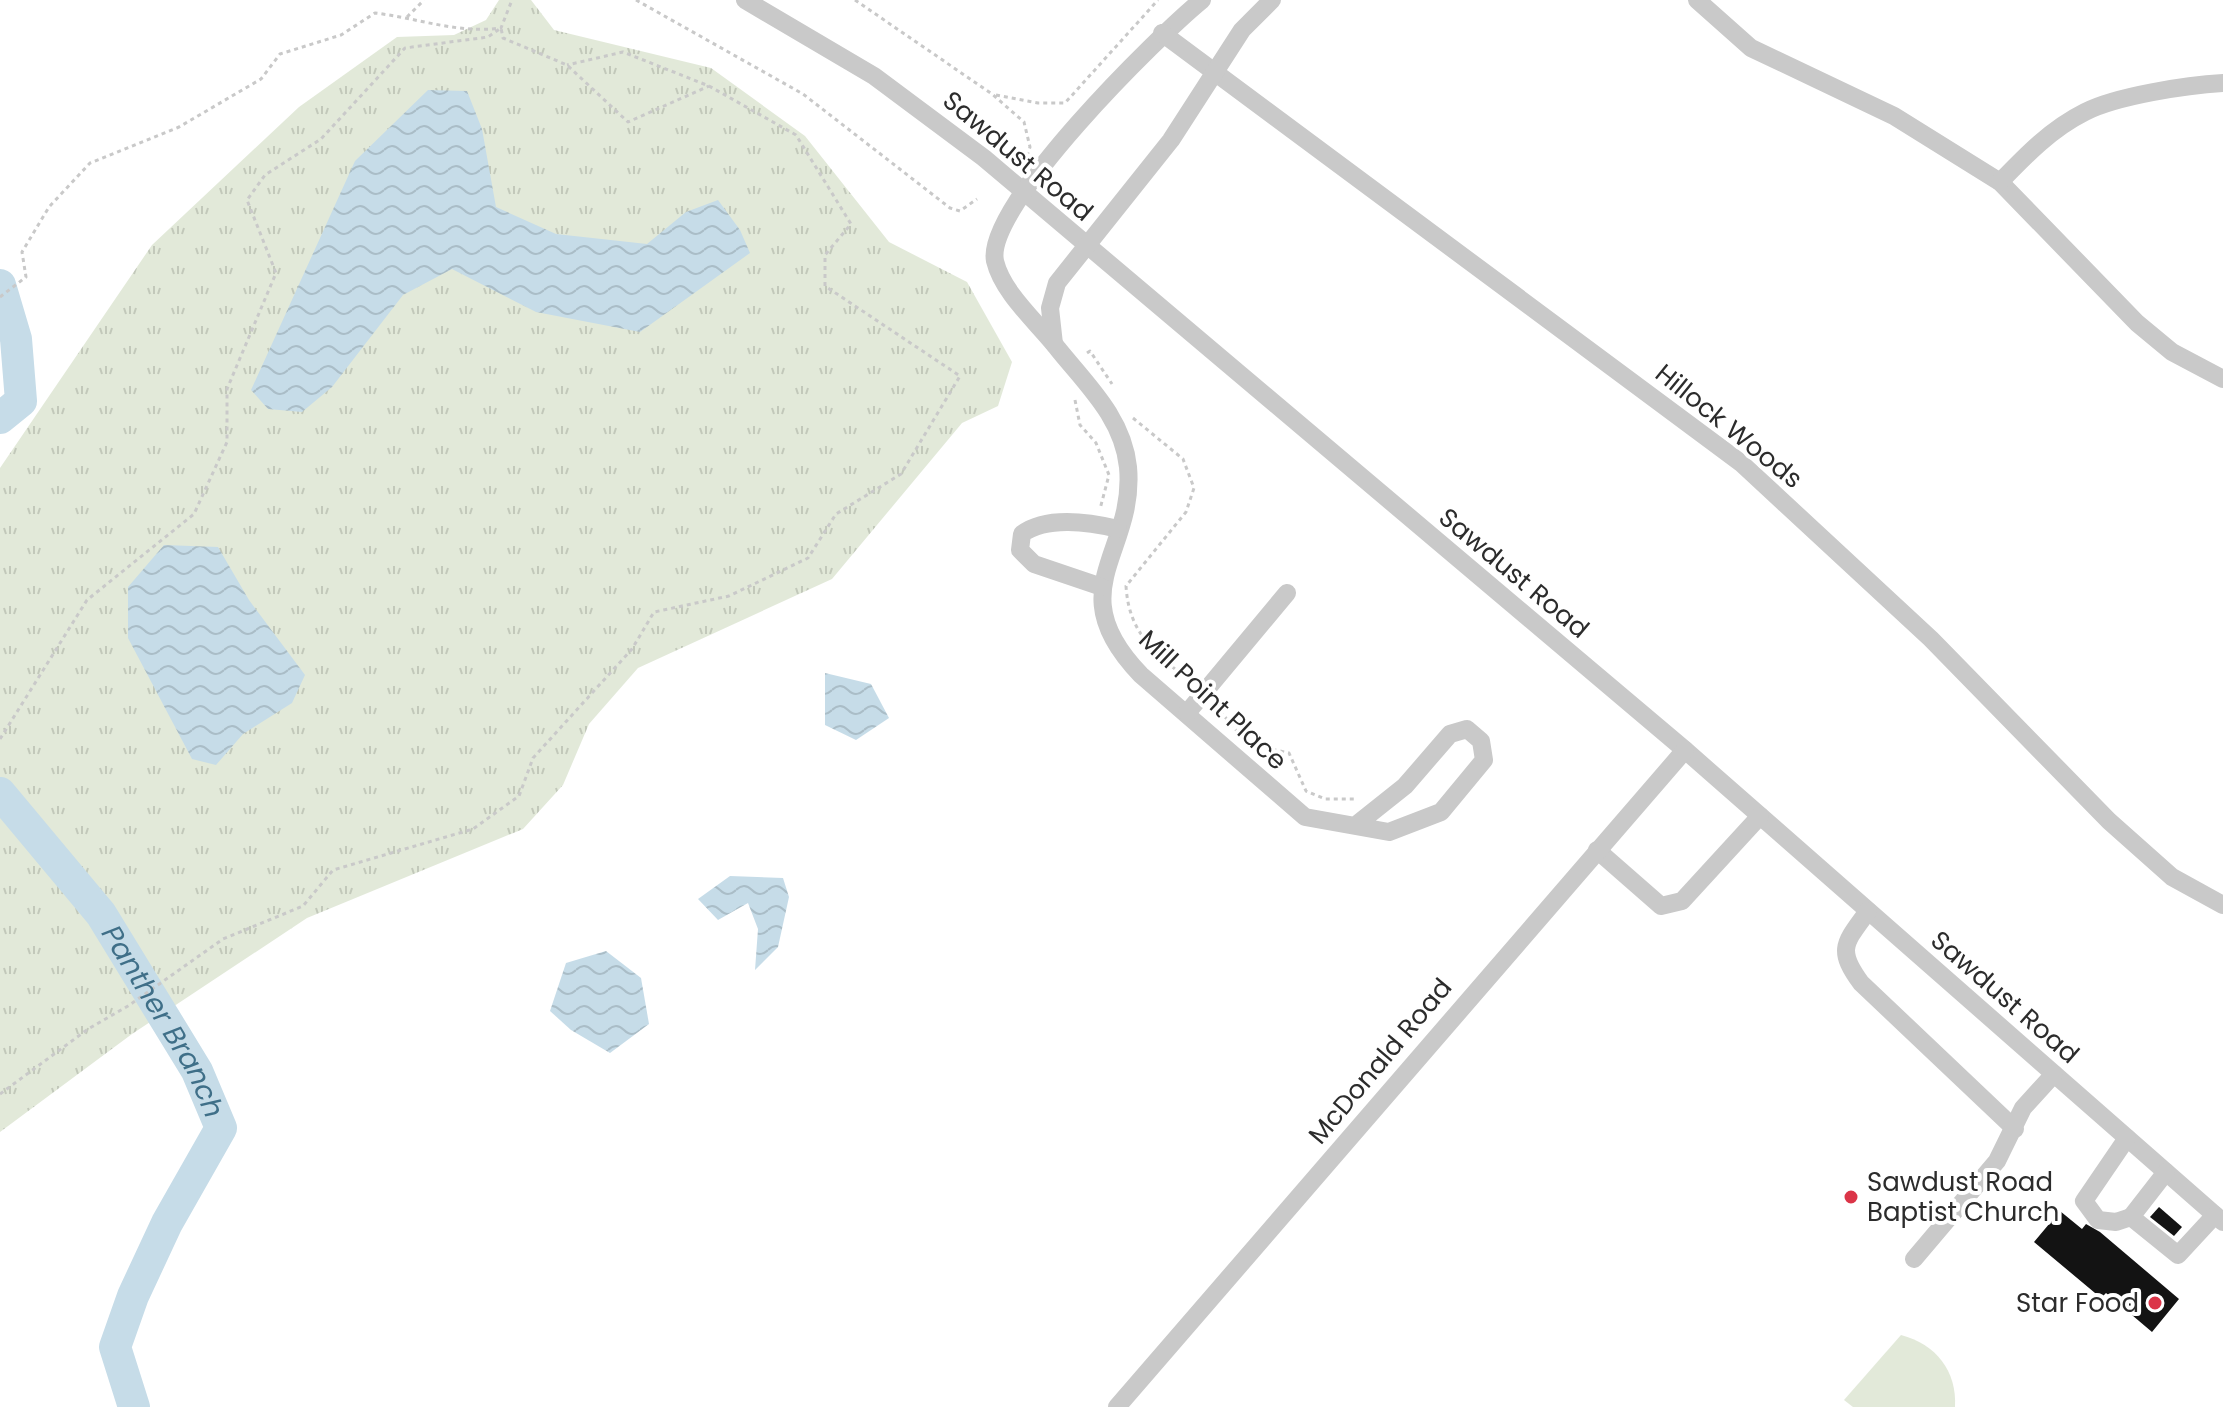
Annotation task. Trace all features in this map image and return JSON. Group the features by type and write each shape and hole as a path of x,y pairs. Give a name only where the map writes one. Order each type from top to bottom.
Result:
{"street":[{"name":"Sawdust Road","path":"745,0 874,76 1025,192 1087,248 1685,750 2219,1218"},
{"name":"Mill Point Place","path":"1202,0 1162,33 1108,88 1025,192 1000,228 995,260 1013,295 1112,415 1123,440 1128,489 1102,587 1109,633 1120,652 1305,817 1389,832 1441,812 1484,760 1481,741 1467,729 1450,734 1405,786 1356,825"},
{"path":"1054,344 1050,308 1057,283 1171,140 1242,30 1272,0"},
{"path":"1697,0 1751,48 1894,116 2000,182 2137,323 2172,352 2223,379"},
{"name":"Hillock Woods","path":"1162,33 1741,463 1931,639 2109,821 2172,877 2223,905"},
{"path":"2000,182 2039,142 2087,111 2163,90 2223,83"},
{"path":"1102,587 1034,564 1020,550 1022,534 1035,524 1096,524 1118,529"},
{"path":"1187,713 1287,593"},
{"name":"McDonald Road","path":"1117,1407 1685,750"},
{"path":"1597,850 1661,906 1682,901 1760,816"},
{"path":"1868,911 1846,947 1845,961 1861,983 2015,1129"},
{"path":"1914,1259 1997,1161 2023,1108 2054,1074"},
{"path":"2127,1138 2084,1201 2098,1220 2116,1222 2131,1217 2166,1172"},
{"path":"2131,1217 2178,1255 2219,1218"}],"path":[{"path":"406,17 424,0"},
{"path":"512,0 501,28 503,38 567,65 628,122 709,86"},
{"path":"636,0 803,94 950,208 960,211 977,199"},
{"path":"855,0 992,94 1024,122 1030,147 1026,161"},
{"path":"992,94 1038,103 1065,103 1158,0"},
{"path":"0,297 26,277 22,252 49,207 90,163 179,127 261,79 280,54 341,35 375,13 406,17 440,27 501,28"},
{"path":"0,739 87,600 194,514 227,442 227,389 276,273 247,200 265,175 321,139 405,48 488,37 501,28"},
{"path":"0,1094 88,1029 128,1006 223,939 303,906 333,870 473,829 519,796 533,758 632,649 654,612 729,596 808,558 836,514 901,474 960,376 825,286 825,255 851,224 796,135 709,86 623,52 567,65"},
{"path":"1071,364 1090,351 1117,392"},
{"path":"1070,393 1077,402 1080,425 1096,443 1109,475 1096,524"},
{"path":"1131,417 1183,459 1194,488 1186,512 1126,586 1128,614 1153,650 1227,716 1250,745 1289,753 1306,791 1325,799 1354,799"}],"green space":[{"path":"499,0 531,0 554,30 711,68 805,136 889,242 967,282 1012,362 998,406 962,423 832,579 638,668 589,724 563,785 523,829 307,918 132,1034 0,1132 0,468 152,245 299,107 397,37 454,35 486,20"},
{"path":"1901,1335 1924,1345 1942,1361 1952,1382 1955,1407 1853,1407 1844,1400"}],"water":[{"path":"428,90 467,91 482,129 496,207 556,234 647,244 686,212 718,200 740,230 750,253 640,332 536,312 452,269 403,295 332,387 302,412 268,409 251,390 355,161"},
{"path":"164,545 218,547 249,600 305,675 292,703 243,734 216,765 192,759 128,638 128,587"},
{"path":"825,673 871,684 889,718 856,740 825,725"},
{"path":"730,876 783,878 789,897 778,947 755,970 758,929 748,903 718,920 698,899"},
{"path":"606,951 641,978 649,1024 610,1053 571,1030 550,1011 566,963"}],"building":[{"path":"2159,1207 2182,1227 2174,1236 2150,1217"},
{"path":"2060,1211 2082,1229 2086,1224 2100,1232 2179,1299 2152,1332 2106,1293 2101,1298 2034,1242"}],"waterway":[{"name":"Panther Branch","path":"0,285 16,339 21,401 0,418"},
{"name":"Panther Branch","path":"0,793 101,914 197,1071 221,1128 167,1223 133,1296 115,1347 134,1407"}],"place":[{"name":"Sawdust Road Baptist Church","path":"1851,1197"},
{"name":"Star Food","path":"2155,1303"}]}
